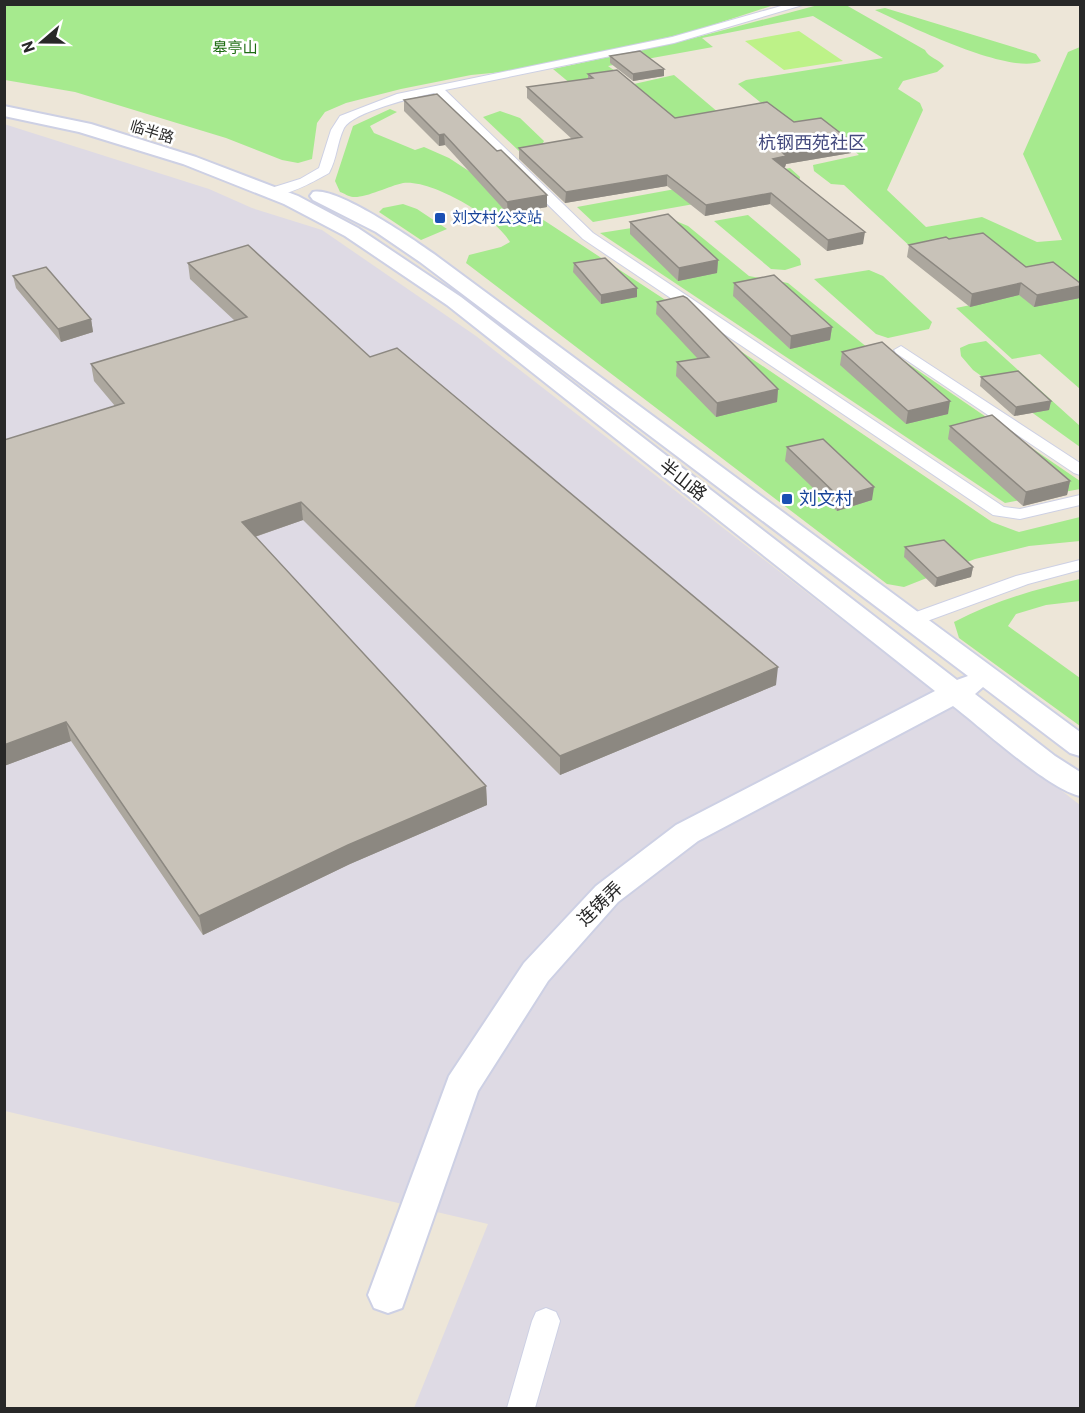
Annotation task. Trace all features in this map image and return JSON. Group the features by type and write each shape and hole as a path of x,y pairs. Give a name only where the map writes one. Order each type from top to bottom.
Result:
{"main road":[{"name":"临半路","path":"4,97 147,129 284,188"},
{"name":"临半路","path":"4,111 124,137 284,188"},
{"name":"半山路","path":"284,188 348,208 428,258 1080,747"},
{"name":"半山路","path":"284,188 317,213 378,249 454,301 1045,763 1080,786"},
{"name":"连铸弄","path":"388,1295 462,1086 536,972 607,894 687,833 771,787 987,676"}],"street":[{"path":"284,188 325,170 337,130 344,119 401,96 674,40 801,4"},
{"path":"436,88 588,236 999,511 1020,514 1080,500"},
{"path":"901,350 1080,470"},
{"path":"912,620 1022,580 1080,565"},
{"path":"521,1408 546,1321"}],"shaded area":[{"path":"4,124 209,189 252,208 322,230 476,336 1080,805 1080,1408 414,1408 488,1224 5,1111"}],"green space":[{"name":"皋亭山","path":"4,5 774,5 691,32 522,70 471,75 346,103 325,112 317,123 312,159 298,163 282,160 226,138 75,92 5,80"},
{"path":"818,5 846,5 925,50 944,66 937,72 903,81 898,89 920,103 923,110 887,190 926,227 982,217 1037,242 1062,240 1023,154 1068,52 1080,47 1080,389 1040,354 1012,359 956,308 1010,297 914,250 844,185 831,184 814,171 813,165 859,155 827,127 771,135 765,106 738,84 746,80 883,58 813,16 702,38 713,47 608,66 634,84 674,75 719,113 625,129 553,69 679,42"},
{"path":"885,8 1036,54 1041,61 1027,64 1007,61 959,47 875,10"},
{"path":"799,31 843,61 784,70 745,41"},
{"path":"390,109 397,112 370,126 374,133 415,150 424,147 449,158 667,301 992,522 1019,532 1080,517 1080,541 1029,546 975,559 904,587 887,584 466,263 469,255 501,247 510,242 492,222 462,202 430,187 415,183 403,183 358,197 351,197 340,192 335,181 353,126"},
{"path":"500,111 520,118 544,141 541,147 519,151 483,117"},
{"path":"790,168 800,177 799,183 783,188 593,222 577,207"},
{"path":"403,204 417,209 447,229 421,240 379,212 383,208"},
{"path":"748,215 800,259 801,265 785,270 771,269 714,221"},
{"path":"676,221 688,226 749,276 788,283 868,348 894,354 1080,481 1080,489 1005,503 600,233"},
{"path":"869,270 883,276 932,322 929,329 888,338 876,334 814,279"},
{"path":"986,341 1080,426 1080,447 973,370 961,356 960,348"},
{"path":"1080,579 1080,601 1046,605 1016,614 1008,626 1080,678 1080,726 959,638 954,622 1016,596"}],"building":[{"path":"640,51 664,69 633,74 610,56"},
{"path":"617,70 675,118 767,102 794,122 821,118 852,142 783,153 786,156 773,159 865,232 828,240 771,193 706,205 667,175 566,192 519,148 582,137 527,87 593,78 588,74"},
{"path":"437,94 497,151 501,150 547,195 507,202 444,134 439,135 404,100"},
{"path":"668,214 718,260 679,268 630,222"},
{"path":"983,233 1026,267 1053,262 1080,283 1080,286 1037,295 1021,283 972,294 909,245 946,237 949,239"},
{"path":"248,245 370,357 397,348 778,667 560,756 301,502 242,522 486,786 348,845 199,916 66,722 4,745 4,440 124,403 91,364 247,317 188,263"},
{"path":"605,258 637,288 601,295 574,263"},
{"path":"46,267 91,319 58,329 13,276"},
{"path":"774,275 832,327 791,336 734,283"},
{"path":"683,296 778,389 717,403 677,362 709,357 657,302"},
{"path":"882,342 950,401 908,411 842,352"},
{"path":"1018,371 1051,401 1016,407 981,377"},
{"path":"992,415 1070,481 1026,492 950,426"},
{"path":"823,439 874,487 839,497 787,447"},
{"path":"944,540 973,567 937,578 905,547"}],"place":[{"name":"刘文村公交站","path":"440,218"},
{"name":"刘文村","path":"787,499"}],"district":[{"name":"杭钢西苑社区","path":"812,143"}]}
